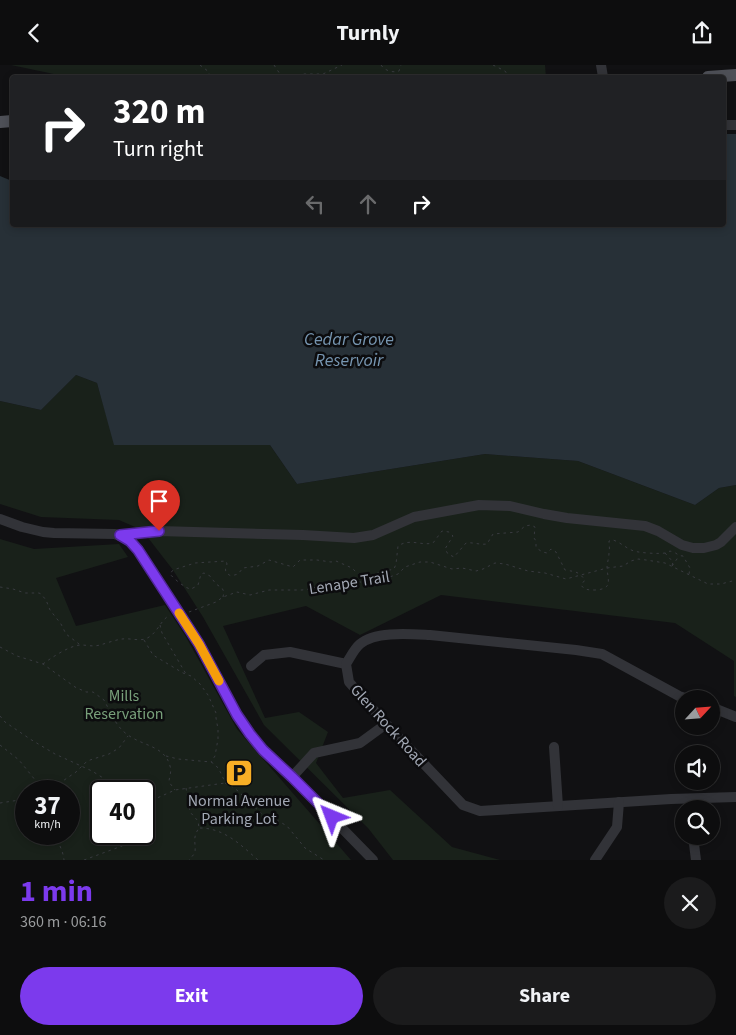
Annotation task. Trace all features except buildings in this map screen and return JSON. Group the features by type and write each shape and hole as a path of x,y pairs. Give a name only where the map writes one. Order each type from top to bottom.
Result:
{"street":[{"path":"120,535 159,531 354,538 373,535 414,517 489,504 515,507 567,518 645,526 682,545 693,548 716,545 736,527"},
{"path":"0,519 43,532 110,533 125,537 134,545 199,644 237,715 263,750 373,860"},
{"name":"Glen Rock Road","path":"675,694 602,654 430,635 407,633 368,639 358,645 346,664 349,682 463,805 480,811 619,802 675,804"},
{"path":"251,666 264,655 290,652 346,664"},
{"path":"720,711 736,717"},
{"path":"292,777 314,753 360,743 386,724"},
{"path":"554,747 558,806"},
{"name":"Glen Rock Road","path":"715,800 736,797"},
{"path":"596,860 617,827 619,802"},
{"path":"694,845 696,860"}],"path":[{"path":"200,65 209,72 209,75"},
{"path":"300,75 323,74 342,65"},
{"path":"381,65 385,69 396,72 399,71 402,65"},
{"path":"493,65 505,71 508,75"},
{"path":"223,597 224,592 222,588 210,576 204,573 200,575 198,585 192,589 174,580 170,574 173,569 195,563 226,561 225,571 231,576 238,574 243,568 258,566 269,560 293,567 300,560 317,560 336,561 352,568 358,574 369,577 394,569 398,546 404,542 433,543 442,531 449,532 453,536 445,549 448,554 454,557 466,543 487,544 493,534 518,532 525,526 531,525 535,527 536,547 541,552 547,553 551,549 556,552 565,570 577,571 586,580 581,585 583,588 600,590 608,585 607,568 610,541 613,540 633,551 665,553 671,551 683,556 690,568 689,574"},
{"path":"665,553 673,562 672,566"},
{"path":"672,566 678,555"},
{"name":"Lenape Trail","path":"144,640 154,633 169,615 189,612 237,592 250,595 269,590 302,590 324,585 368,582 396,575 405,567 420,562 430,562 452,569 462,568 476,571 495,563 505,564 566,579 607,568 623,566 638,559 662,562 702,581 715,585 736,580"},
{"path":"0,587 25,593 41,594 50,610 62,624 66,634 80,645"},
{"path":"160,624 162,633 186,674"},
{"path":"43,664 61,652 80,645 94,646 117,639 144,640 157,659 191,676 208,695 216,713 218,729 215,756 211,762"},
{"path":"0,647 43,664 75,687 86,692 93,692 101,697 118,725 128,736 172,758 211,762 216,765 225,783 238,791 266,817 275,819 287,826 305,848 324,860"},
{"path":"0,716 5,722 30,739 105,780"},
{"path":"65,780 90,760 109,754 119,748 128,736"},
{"path":"0,745 19,760 36,780"},
{"path":"164,754 170,766 169,782 175,790"},
{"path":"155,798 175,790 225,783 233,778"},
{"path":"186,788 190,812 198,821 199,828 194,841 195,853 189,860"},
{"path":"0,803 15,801"},
{"path":"199,828 208,828 228,836 242,845 258,860"},
{"path":"59,845 63,852 64,860"},
{"path":"84,860 124,845"}],"green space":[{"path":"11,65 545,65 546,75 58,75"},
{"path":"76,375 97,383 115,445 270,445 297,484 485,454 578,461 695,505 719,488 736,485 736,697 734,696 734,661 675,623 441,595 360,635 306,606 223,626 265,718 299,712 328,732 316,763 343,798 390,790 452,847 500,860 393,860 368,828 264,725 203,617 173,570 142,530 119,520 41,517 0,504 0,401 41,410"},
{"name":"Mills Reservation","path":"0,539 34,549 119,544 128,557 56,578 76,626 165,605 186,637 237,729 351,860 0,860"}],"water":[{"name":"Cedar Grove Reservoir","path":"726,134 736,134 736,485 719,488 695,505 578,461 485,454 297,484 270,445 114,445 97,383 76,375 41,410 0,401 0,176 10,180 10,227 726,227"}],"slow traffic":[{"path":"179,613 199,644 219,681"}],"place":[{"name":"Normal Avenue Parking Lot","path":"239,773"}],"route":[{"path":"159,531 120,535 130,541 138,550 199,644 237,715 250,734 263,750 332,817"}]}
